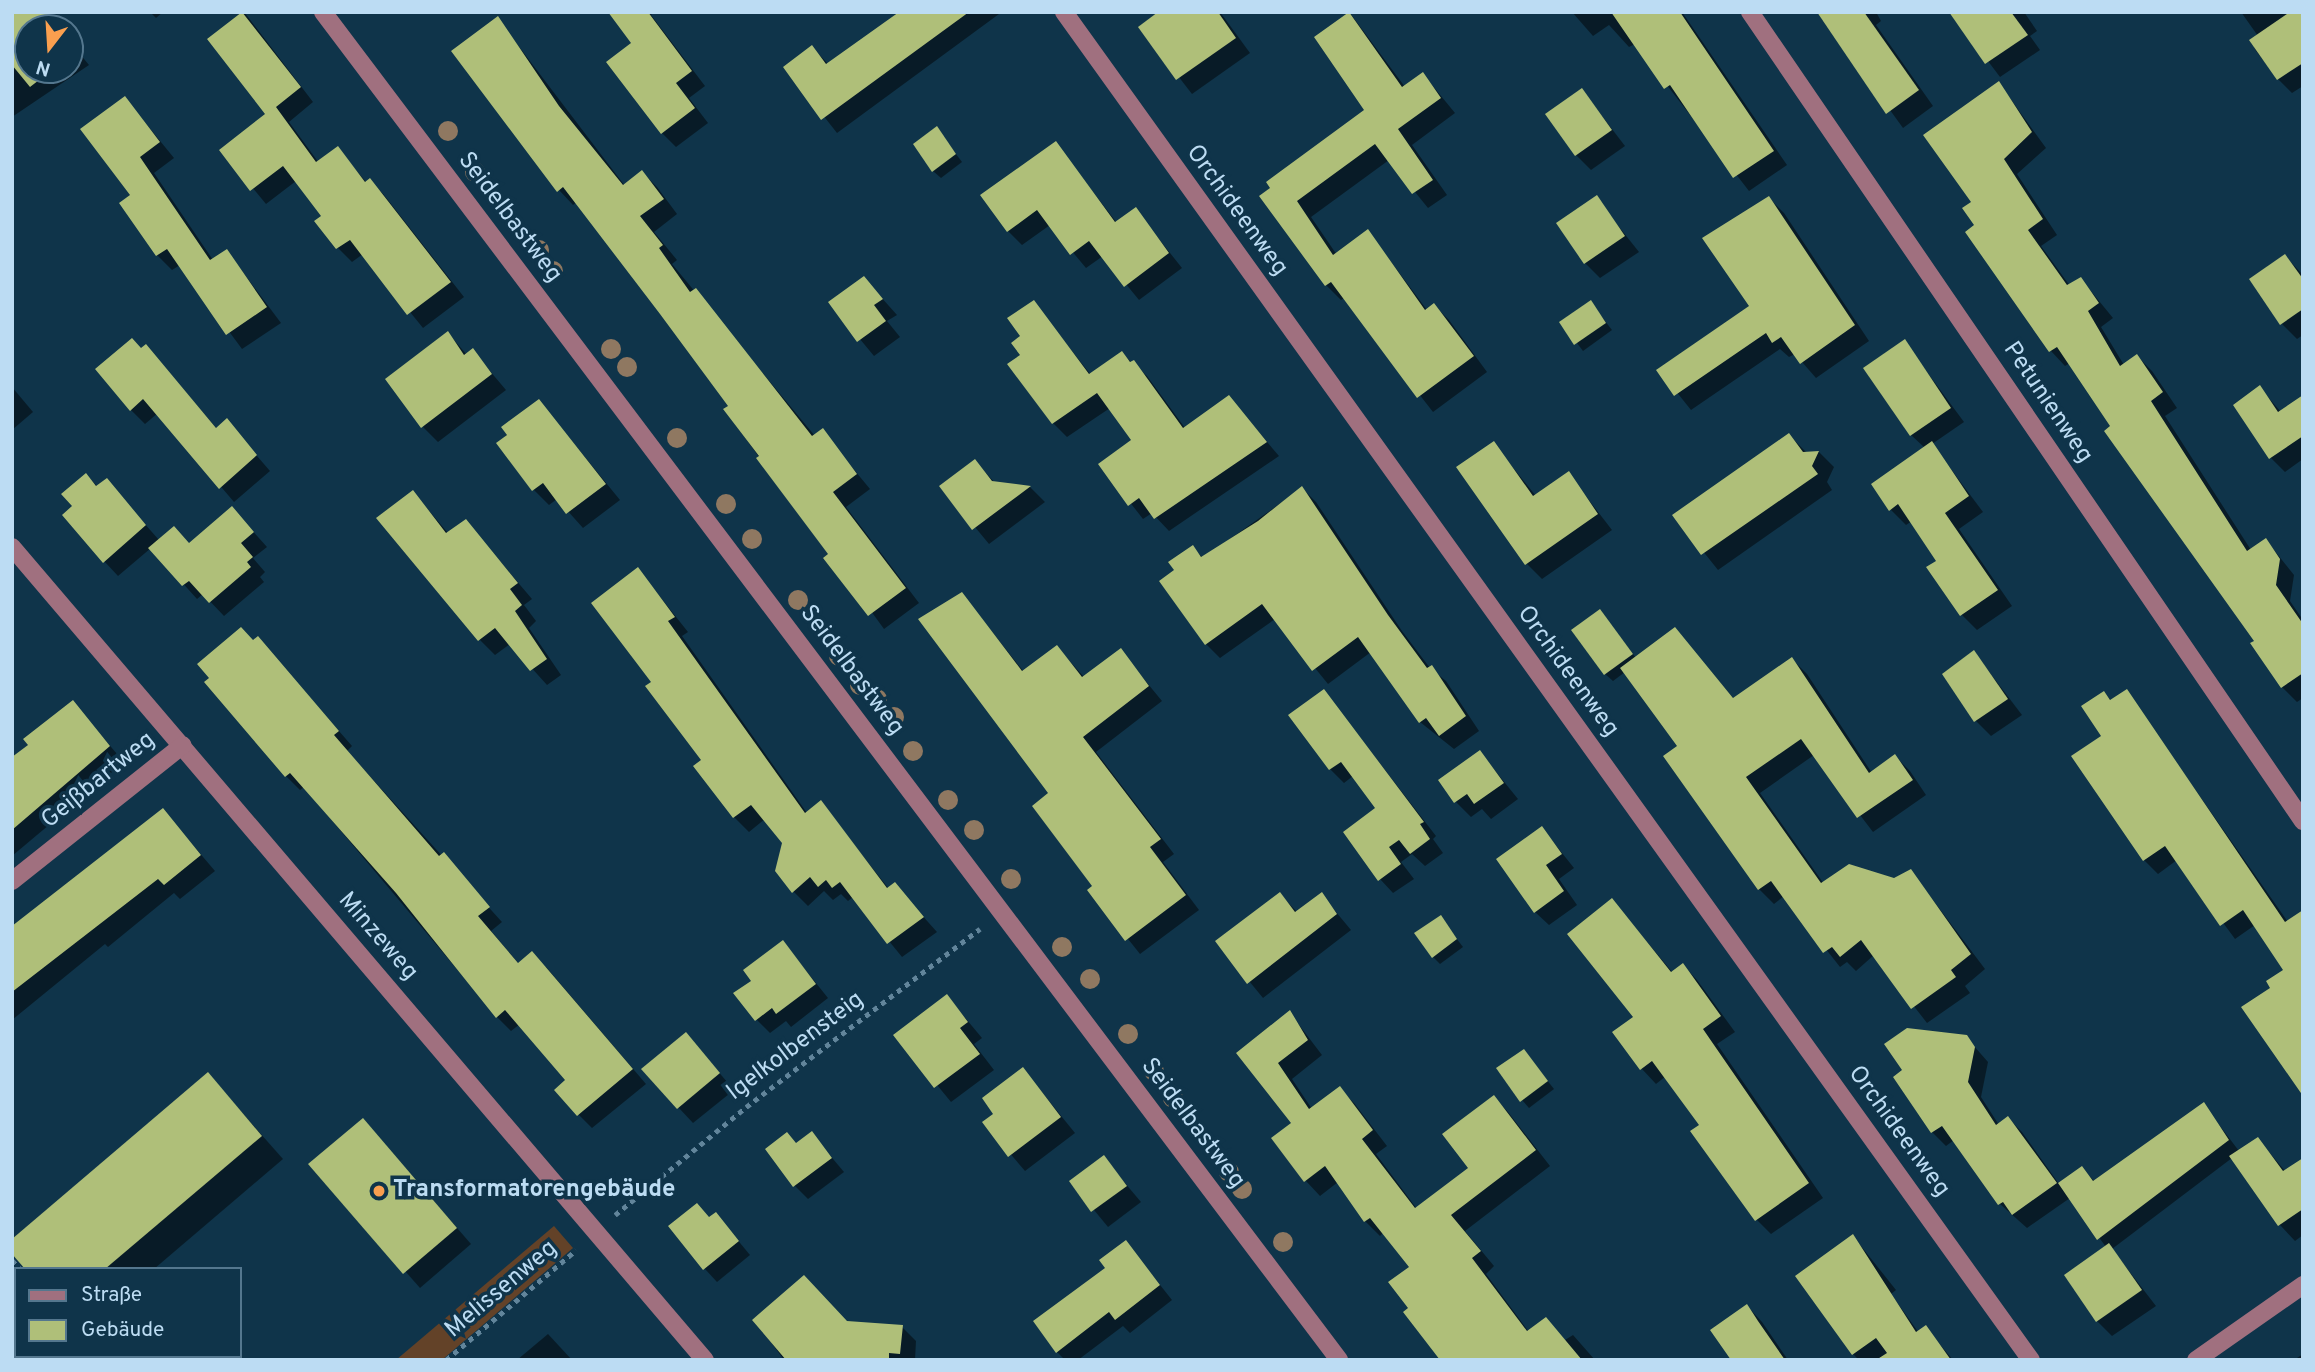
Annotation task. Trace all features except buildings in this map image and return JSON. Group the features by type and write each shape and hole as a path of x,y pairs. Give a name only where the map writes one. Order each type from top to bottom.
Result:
{"street":[{"name":"Seidelbastweg","path":"323,12 1339,1360"},
{"name":"Orchideenweg","path":"1063,12 2031,1360"},
{"name":"Petunienweg","path":"1750,12 2303,821"},
{"name":"Minzeweg","path":"12,547 705,1360"},
{"name":"Geißbartweg","path":"12,881 183,745"},
{"path":"2196,1360 2303,1285"}],"path":[{"name":"Igelkolbensteig","path":"615,1216 746,1107 1002,911"},
{"name":"Melissenweg","path":"446,1360 580,1247"}],"shaded area":[{"path":"554,1226 573,1248 442,1360 396,1360"}],"place":[{"name":"Transformatorengebäude","path":"379,1191"}]}
